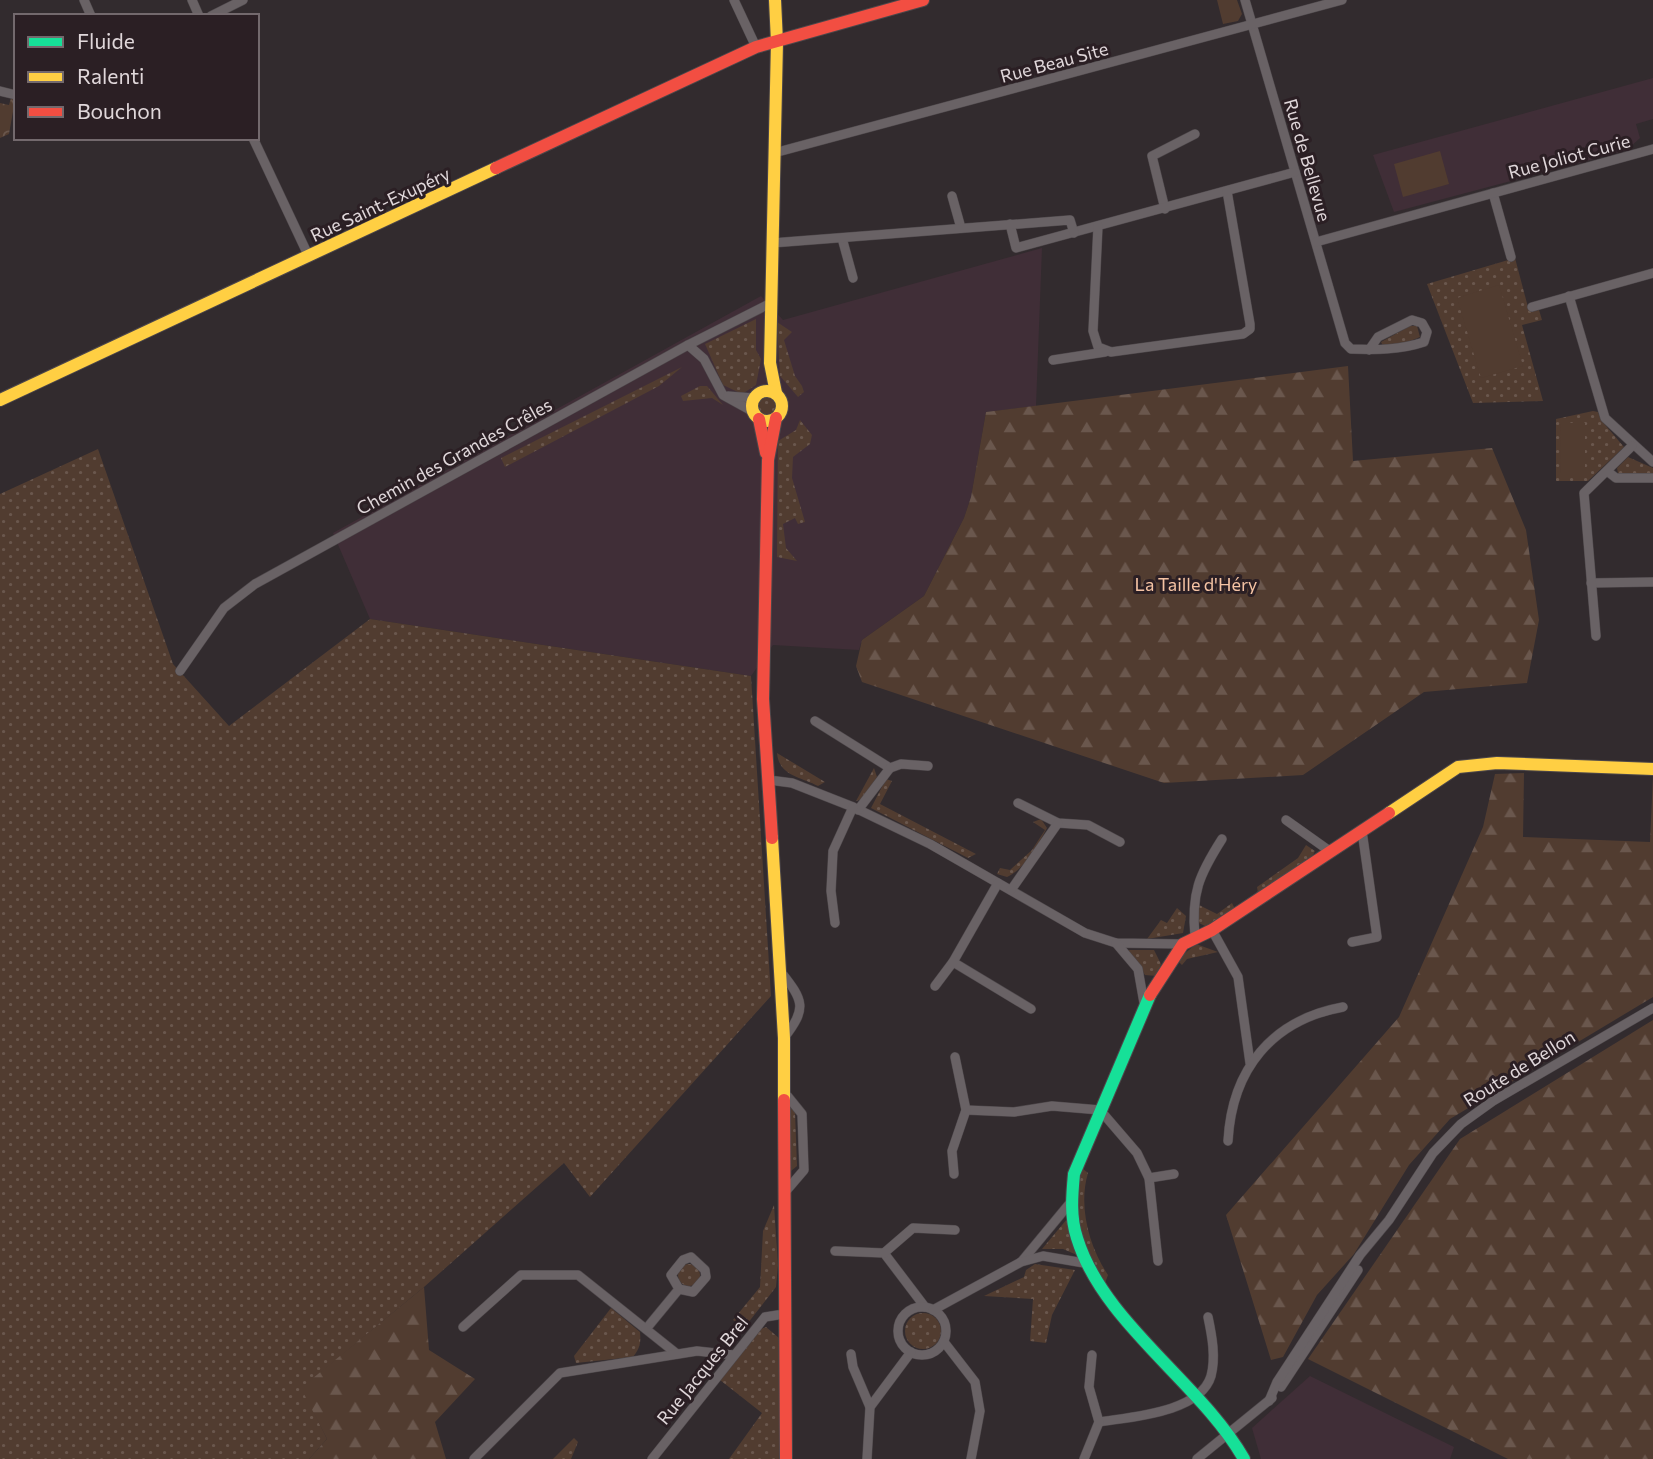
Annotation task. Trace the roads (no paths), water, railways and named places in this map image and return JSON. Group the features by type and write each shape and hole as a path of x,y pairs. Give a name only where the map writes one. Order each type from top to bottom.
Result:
{"street":[{"path":"215,14 243,0"},
{"path":"734,0 756,47"},
{"path":"775,0 777,42 769,363 782,408 776,418 768,460 763,699 784,1038 786,1459"},
{"name":"Rue Saint-Exupéry","path":"0,400 756,47 923,0"},
{"name":"Rue de Bellevue","path":"1245,0 1339,329 1351,349 1369,350"},
{"name":"Rue Beau Site","path":"774,153 1342,0"},
{"path":"1166,209 1152,156 1195,134"},
{"path":"254,140 309,257"},
{"name":"Rue Joliot Curie","path":"1316,242 1653,149"},
{"path":"1010,224 1016,248 1295,172"},
{"path":"1053,360 1243,334 1250,329 1227,191"},
{"name":"Rue Joliot Curie","path":"1493,193 1511,257"},
{"path":"952,196 961,228"},
{"path":"772,243 1070,219 1074,233"},
{"path":"1097,226 1093,331 1098,347 1105,352"},
{"path":"842,238 853,278"},
{"path":"1532,307 1653,273"},
{"path":"1569,296 1605,418 1653,463"},
{"name":"Chemin des Grandes Crêles","path":"180,671 224,608 255,584 688,345 771,303"},
{"path":"1412,320 1422,323 1427,332 1424,342 1369,350 1378,337 1412,320"},
{"path":"688,345 704,359 723,395 756,405 768,421 776,418"},
{"path":"768,460 756,405 769,363"},
{"path":"756,405 776,393"},
{"path":"1596,636 1584,493 1632,446"},
{"path":"1607,471 1616,478 1653,478"},
{"path":"1591,583 1653,582"},
{"path":"815,721 890,768"},
{"path":"835,923 831,891 833,851 856,808 890,768 901,764 928,766"},
{"path":"1244,1459 1229,1432 1196,1394 1164,1365 1084,1263 1070,1202 1074,1174 1144,1003 1183,944 1212,930 1458,767 1497,764 1653,769"},
{"path":"769,780 792,783 856,808 930,844 1085,933 1116,943 1183,944"},
{"path":"1018,803 1058,823 1088,825 1119,842"},
{"path":"1286,820 1331,852"},
{"path":"1011,890 1058,823"},
{"path":"1352,942 1377,937 1362,831"},
{"path":"1195,937 1192,907 1200,874 1222,839"},
{"path":"935,986 953,962 998,883"},
{"path":"1212,930 1238,977 1250,1063"},
{"path":"1116,943 1138,969 1144,1003"},
{"path":"953,962 1031,1009"},
{"path":"1228,1141 1229,1118 1250,1063 1267,1042 1316,1012 1343,1007"},
{"name":"Route de Bellon","path":"1197,1459 1269,1401 1284,1371 1433,1153 1461,1124 1493,1101 1653,1008"},
{"path":"1249,1041 1267,1042"},
{"path":"954,1057 966,1110 952,1151 954,1174"},
{"path":"785,1093 802,1114 804,1170 786,1191"},
{"path":"966,1110 1014,1112 1052,1106 1100,1110 1137,1153 1149,1178 1158,1261"},
{"path":"1149,1178 1174,1174"},
{"path":"1021,1262 1070,1202"},
{"path":"835,1251 884,1253 913,1228 955,1230"},
{"path":"884,1253 929,1308 945,1322 944,1342 975,1382 980,1411 971,1459"},
{"path":"944,1342 926,1354 911,1352 900,1339 900,1323 909,1310 929,1308 1021,1262 1042,1256 1084,1263"},
{"path":"464,1327 522,1275 578,1275 677,1354"},
{"path":"646,1329 679,1289"},
{"name":"Rue Jacques Brel","path":"652,1459 765,1317 785,1314"},
{"path":"1099,1422 1168,1411 1196,1394 1210,1379 1214,1347 1208,1317"},
{"path":"474,1459 560,1373 697,1351 734,1355"},
{"path":"870,1407 911,1352"},
{"path":"852,1354 853,1367 870,1407 867,1459"},
{"path":"1084,1459 1099,1422 1089,1387 1092,1355"}],"park label":[{"name":"La Taille d'Héry","path":"1196,584"}]}
